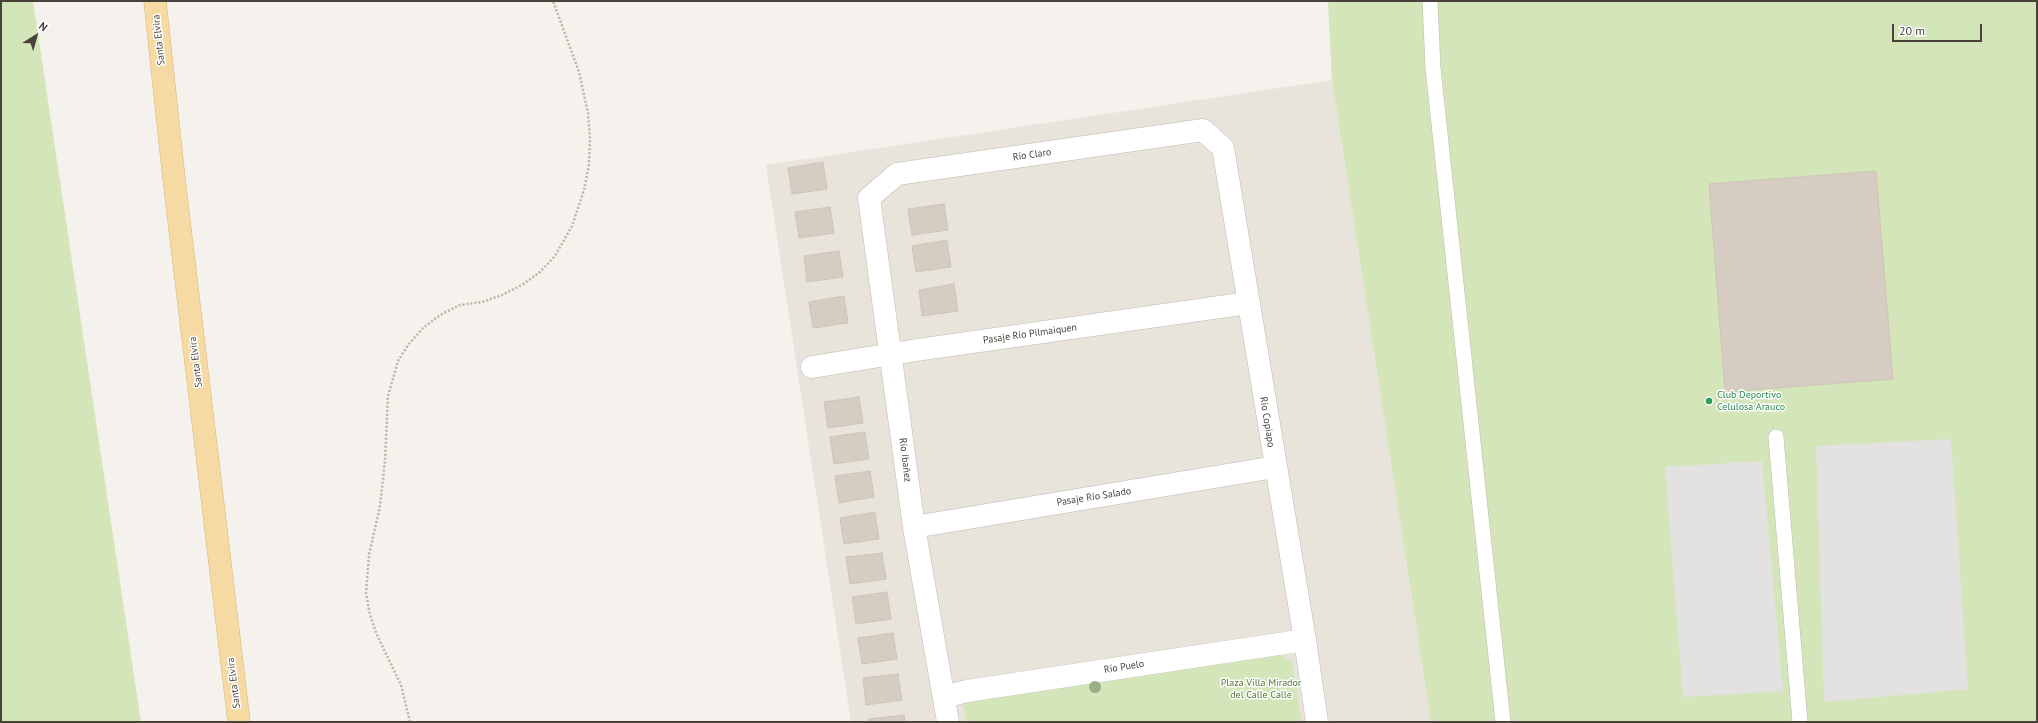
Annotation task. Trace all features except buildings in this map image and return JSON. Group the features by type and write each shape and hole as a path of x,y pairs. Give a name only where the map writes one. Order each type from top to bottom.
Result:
{"main road":[{"name":"Santa Elvira","path":"155,1 174,179 239,722"}],"street":[{"name":"Río Claro","path":"869,198 897,174 1203,130"},
{"name":"Río Copiapo","path":"1203,130 1223,148 1305,640 1317,722"},
{"name":"Río Ibañez","path":"869,198 892,355 914,527 948,722"},
{"name":"Pasaje Río Pilmaiquen","path":"812,367 917,350 1248,302"},
{"name":"Pasaje Río Salado","path":"914,527 1275,467"},
{"name":"Río Puelo","path":"944,696 966,691 1305,640"}],"lane":[{"path":"1430,1 1433,76 1503,722"},
{"path":"1776,437 1800,722"}],"path":[{"path":"410,722 401,685 377,635 370,615 366,593 366,571 381,499 385,461 388,396 398,361 408,345 423,328 440,315 460,305 482,302 502,295 522,285 540,272 555,256 572,226 584,190 589,164 590,138 588,113 579,72 553,1"}],"shaded area":[{"path":"1332,80 1431,722 851,722 766,165"},
{"path":"1951,439 1968,689 1824,702 1816,446"},
{"path":"1762,461 1783,691 1683,697 1665,467"}],"green space":[{"path":"1,1 33,1 141,722 1,722"},
{"name":"Club Deportivo Celulosa Arauco","path":"1328,1 2037,1 2037,722 1431,722 1332,80"},
{"name":"Plaza Villa Mirador del Calle Calle","path":"1274,652 1292,661 1302,722 966,722 962,701"}],"place":[{"name":"Club Deportivo Celulosa Arauco","path":"1709,401"}]}
